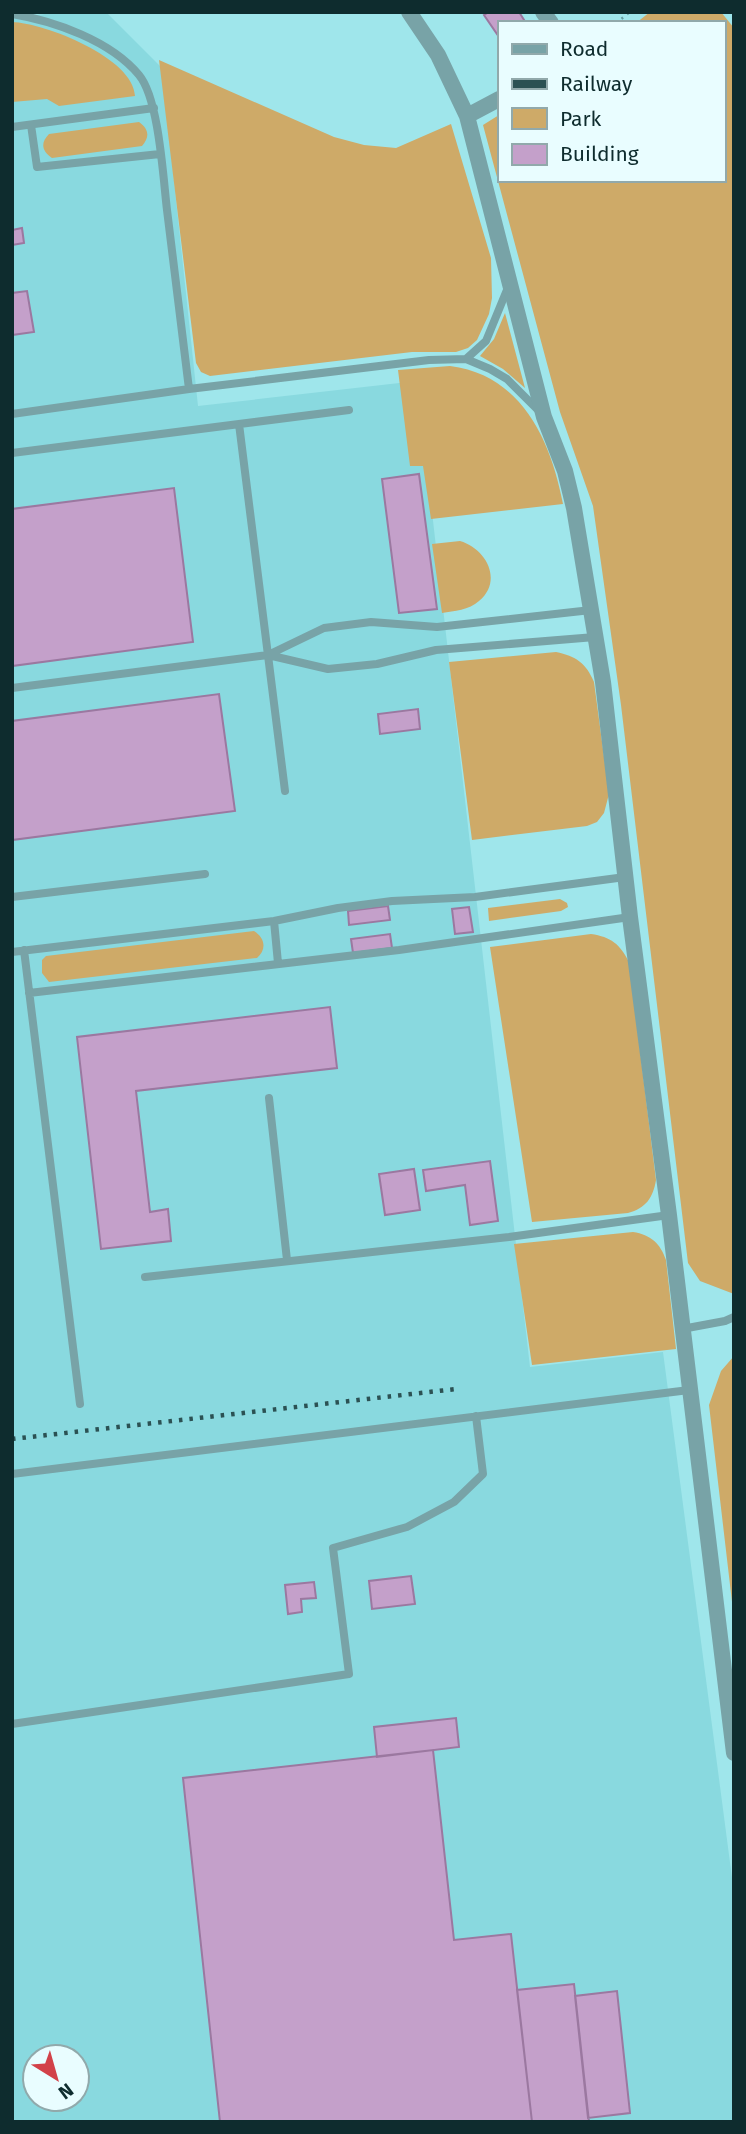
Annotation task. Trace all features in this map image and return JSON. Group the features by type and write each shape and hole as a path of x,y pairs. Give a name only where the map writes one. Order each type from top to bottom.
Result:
{"street":[{"path":"409,12 444,66 467,116 544,417 568,483 574,509 603,682 734,1753"},
{"path":"467,116 498,100"}],"lane":[{"path":"12,14 37,18 67,29 121,57 140,76 149,91 154,108 189,389"},
{"path":"12,127 154,108"},
{"path":"31,125 37,167 160,154"},
{"path":"466,359 486,341 510,282"},
{"path":"12,414 189,389 429,360 466,359 507,379 544,417"},
{"path":"12,453 349,410"},
{"path":"239,424 285,791"},
{"path":"12,688 268,655 324,628 370,622 438,627 591,610"},
{"path":"268,655 328,669 377,664 436,650 595,637"},
{"path":"12,897 205,874"},
{"path":"12,952 274,921 338,908 392,901 475,897 625,877"},
{"path":"29,993 400,950 630,917"},
{"path":"274,921 278,963"},
{"path":"24,950 80,1404"},
{"path":"269,1098 287,1260"},
{"path":"145,1277 509,1237 669,1215"},
{"path":"682,1329 734,1317"},
{"path":"12,1474 689,1390"},
{"path":"12,1724 349,1674 333,1548 407,1527 454,1502 483,1474 476,1416"}],"shaded area":[{"path":"58,12 106,12 162,68 198,406 417,381 530,1367 663,1352 734,1893 734,2122 12,2122 12,19"}],"green space":[{"path":"650,12 721,12 734,28 734,1294 700,1281 688,1263 621,705 593,506 560,412 498,182 725,182 725,21 639,21"},
{"path":"12,22 45,29 86,45 120,69 131,82 135,96 59,106 47,99 12,102"},
{"path":"159,60 334,137 364,145 396,148 451,124 491,258 492,298 489,314 477,340 468,348 456,352 412,352 210,376 201,372 196,363"},
{"path":"498,116 498,181 483,125"},
{"path":"139,122 147,133 142,146 52,158 43,147 49,134"},
{"path":"505,313 525,388 503,369 480,356 494,339"},
{"path":"450,366 475,372 496,382 514,397 529,415 550,457 563,504 431,519 423,466 410,466 398,370"},
{"path":"460,541 470,545 484,558 489,566 490,584 486,593 475,604 461,610 442,613 432,544"},
{"path":"556,652 580,661 594,682 609,794 604,813 597,822 587,826 472,840 449,662"},
{"path":"560,899 567,903 568,907 561,911 489,921 488,908"},
{"path":"254,931 261,937 263,944 257,958 49,982 42,973 42,960 46,956"},
{"path":"591,934 614,942 629,962 656,1180 648,1201 634,1211 532,1222 490,947"},
{"path":"633,1232 654,1241 666,1260 676,1349 532,1365 514,1244"},
{"path":"734,1356 734,1619 709,1405 721,1371"}],"building":[{"path":"489,12 519,12 525,21 498,21 498,36 484,15"},
{"path":"22,228 24,243 12,245 12,230"},
{"path":"27,291 34,332 12,335 12,293"},
{"path":"419,474 437,609 399,613 382,479"},
{"path":"174,488 193,642 12,666 12,509"},
{"path":"219,694 235,811 12,840 12,721"},
{"path":"418,709 420,729 380,734 378,714"},
{"path":"388,906 390,920 349,925 348,911"},
{"path":"469,907 473,932 455,934 452,909"},
{"path":"390,934 392,948 353,953 351,939"},
{"path":"330,1007 337,1068 136,1091 150,1212 168,1209 171,1241 101,1249 77,1037"},
{"path":"490,1161 498,1221 470,1225 465,1185 426,1191 423,1170"},
{"path":"414,1169 420,1210 385,1215 379,1174"},
{"path":"411,1576 415,1604 372,1609 369,1581"},
{"path":"314,1582 316,1598 301,1599 302,1612 288,1614 285,1585"},
{"path":"456,1718 459,1747 377,1757 374,1727"},
{"path":"433,1750 454,1940 511,1934 532,2122 220,2122 183,1778"},
{"path":"574,1984 589,2122 532,2122 517,1990"},
{"path":"617,1991 630,2113 588,2118 575,1996"}],"railway":[{"path":"12,1439 456,1389"}]}
